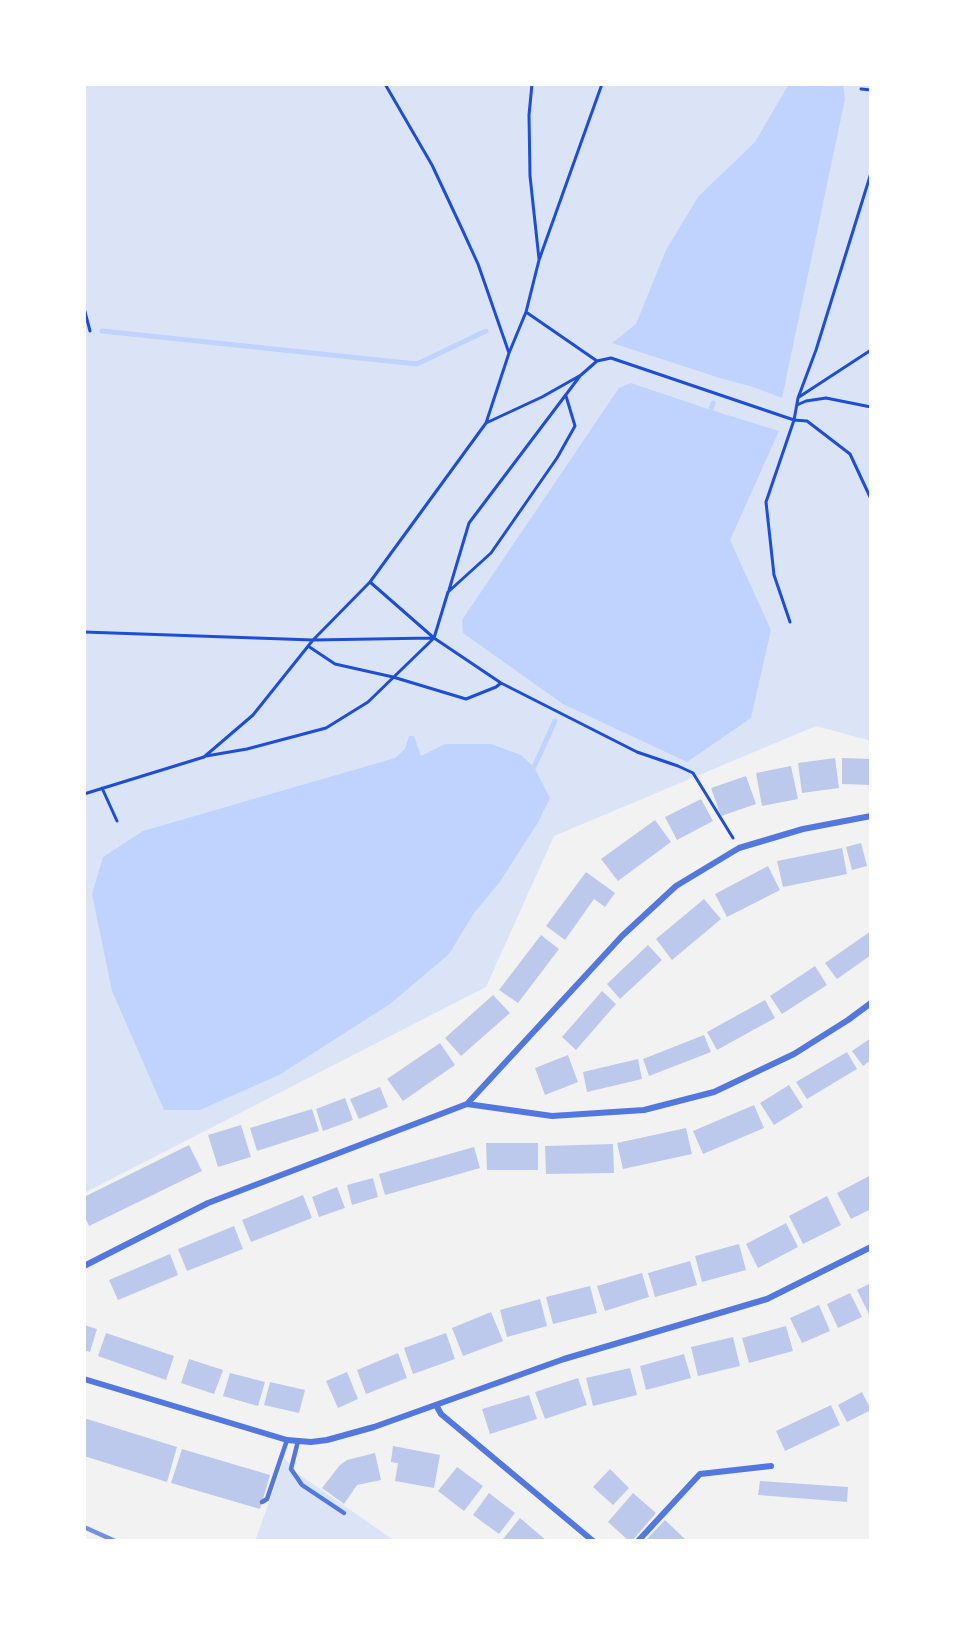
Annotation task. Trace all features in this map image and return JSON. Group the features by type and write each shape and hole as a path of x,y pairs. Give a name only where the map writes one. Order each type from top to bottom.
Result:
{"street":[{"path":"84,1266 208,1203 467,1104 622,936 676,886 738,848 804,829 871,816"},
{"path":"467,1104 552,1116 644,1110 714,1092 794,1054 871,1003"},
{"path":"84,1379 287,1440 319,1441 342,1437 564,1359 767,1299 871,1247"},
{"path":"436,1405 441,1414 593,1541"},
{"path":"638,1541 700,1473 771,1466"}],"lane":[{"path":"262,1502 267,1498 287,1440"},
{"path":"298,1442 291,1469 302,1485 344,1513"}],"path":[{"path":"385,84 432,165 466,237 478,264 509,353"},
{"path":"532,84 529,115 530,176 539,260"},
{"path":"204,757 254,716 314,639 370,582 486,423 509,353 526,312 539,260 602,84"},
{"path":"861,89 871,90"},
{"path":"790,622 774,575 766,502 871,173"},
{"path":"84,308 90,331"},
{"path":"526,312 597,362"},
{"path":"798,398 871,350"},
{"path":"486,423 542,397 580,375 597,362 611,358 794,420 807,421 850,454 871,499"},
{"path":"84,794 204,757 248,749 326,728 368,702 434,638 469,523 580,375"},
{"path":"448,592 491,553 557,458 575,426 566,396"},
{"path":"797,405 826,398 871,407"},
{"path":"370,582 434,638 501,683 637,752 693,773 738,848"},
{"path":"84,632 314,639 434,638"},
{"path":"308,646 335,664 393,677 466,699 501,683"},
{"path":"102,788 117,821"}],"shaded area":[{"path":"84,84 871,84 871,741 816,726 554,836 486,987 84,1193"},
{"path":"285,1458 294,1471 395,1541 255,1541"}],"water":[{"path":"789,84 843,84 845,99 782,398 612,343 636,324 666,250 698,197 755,142"},
{"path":"631,383 779,431 730,540 771,630 751,718 687,762 563,704 463,633 462,620 619,388"},
{"path":"409,736 414,736 421,756 445,744 491,744 521,755 534,767 550,798 537,824 499,883 474,913 449,954 390,1004 279,1075 200,1110 164,1110 112,991 92,894 103,857 143,831 395,758 405,749"}],"building":[{"path":"835,758 839,788 802,793 798,763"},
{"path":"842,758 871,759 871,785 842,784"},
{"path":"791,766 798,799 762,806 756,773"},
{"path":"746,776 756,804 721,816 711,788"},
{"path":"701,799 713,821 677,840 665,817"},
{"path":"655,820 671,842 618,881 601,859"},
{"path":"861,843 867,866 852,870 846,847"},
{"path":"842,848 847,874 783,887 777,861"},
{"path":"768,866 780,890 727,917 715,894"},
{"path":"586,872 615,893 605,907 594,899 565,940 546,926"},
{"path":"704,899 721,919 672,960 656,939"},
{"path":"871,931 871,955 837,979 825,963"},
{"path":"541,935 559,949 518,1003 499,990"},
{"path":"648,945 662,960 620,999 607,984"},
{"path":"815,966 827,985 782,1014 770,996"},
{"path":"602,991 616,1004 576,1050 562,1037"},
{"path":"493,995 510,1013 461,1056 445,1038"},
{"path":"765,1000 775,1018 717,1050 707,1032"},
{"path":"704,1035 711,1052 649,1076 643,1059"},
{"path":"871,1038 871,1060 863,1066 852,1051"},
{"path":"440,1043 455,1065 403,1101 387,1079"},
{"path":"847,1052 857,1069 807,1099 796,1082"},
{"path":"568,1055 578,1082 545,1095 535,1068"},
{"path":"638,1059 642,1079 587,1092 583,1072"},
{"path":"789,1085 803,1107 774,1125 760,1103"},
{"path":"380,1087 388,1107 359,1119 350,1099"},
{"path":"345,1098 353,1120 323,1131 316,1109"},
{"path":"754,1105 764,1128 703,1154 693,1131"},
{"path":"312,1109 319,1131 257,1151 250,1128"},
{"path":"241,1125 251,1157 218,1167 208,1135"},
{"path":"686,1128 692,1154 623,1169 617,1143"},
{"path":"486,1143 538,1143 538,1170 487,1170"},
{"path":"613,1144 614,1173 546,1174 545,1146"},
{"path":"189,1145 202,1171 89,1226 84,1215 84,1197"},
{"path":"474,1147 480,1168 385,1195 379,1174"},
{"path":"871,1175 871,1209 851,1219 837,1193"},
{"path":"373,1178 378,1197 352,1205 347,1185"},
{"path":"337,1187 345,1208 319,1217 312,1197"},
{"path":"303,1195 312,1218 251,1242 242,1220"},
{"path":"827,1196 841,1225 803,1244 789,1216"},
{"path":"786,1223 798,1247 758,1268 746,1244"},
{"path":"234,1226 243,1249 187,1271 178,1249"},
{"path":"739,1244 746,1270 702,1282 695,1256"},
{"path":"170,1254 178,1275 118,1300 109,1280"},
{"path":"690,1261 697,1285 655,1297 648,1273"},
{"path":"642,1273 649,1297 605,1311 597,1286"},
{"path":"871,1283 871,1313 869,1314 857,1290"},
{"path":"590,1286 597,1313 553,1324 546,1297"},
{"path":"850,1293 862,1317 838,1328 827,1304"},
{"path":"540,1299 547,1326 507,1337 500,1310"},
{"path":"819,1305 830,1331 802,1343 790,1318"},
{"path":"491,1312 503,1341 463,1356 452,1328"},
{"path":"84,1325 97,1329 90,1352 84,1350"},
{"path":"786,1326 793,1351 749,1363 742,1338"},
{"path":"106,1333 174,1356 166,1380 98,1356"},
{"path":"446,1333 455,1359 413,1374 404,1348"},
{"path":"733,1337 740,1366 698,1376 691,1347"},
{"path":"398,1353 407,1378 366,1394 357,1370"},
{"path":"684,1354 691,1378 646,1390 640,1366"},
{"path":"189,1359 223,1370 214,1394 181,1383"},
{"path":"630,1368 637,1395 593,1406 586,1378"},
{"path":"347,1372 358,1399 338,1408 326,1381"},
{"path":"230,1373 265,1382 258,1406 223,1396"},
{"path":"578,1378 587,1405 545,1419 535,1392"},
{"path":"270,1382 305,1390 299,1413 264,1405"},
{"path":"862,1392 871,1410 847,1422 838,1405"},
{"path":"529,1395 537,1419 490,1434 482,1409"},
{"path":"831,1405 840,1425 785,1451 776,1431"},
{"path":"84,1418 177,1447 167,1482 84,1456"},
{"path":"393,1446 440,1455 434,1488 395,1481 398,1463 391,1462"},
{"path":"182,1449 270,1475 260,1509 171,1483"},
{"path":"375,1453 381,1480 357,1485 344,1504 322,1488 340,1465 347,1460"},
{"path":"457,1467 483,1486 464,1511 438,1491"},
{"path":"610,1469 629,1488 613,1505 593,1487"},
{"path":"760,1481 848,1487 847,1502 758,1495"},
{"path":"489,1493 515,1513 499,1534 473,1515"},
{"path":"633,1493 656,1513 632,1541 629,1541 608,1522"},
{"path":"520,1518 547,1541 506,1541 503,1539"},
{"path":"665,1520 687,1541 645,1541"}],"waterway":[{"path":"102,331 417,364 486,331"},
{"path":"709,416 713,403"},
{"path":"530,770 534,767 555,721"}],"railway":[{"path":"84,1527 115,1541"}]}
